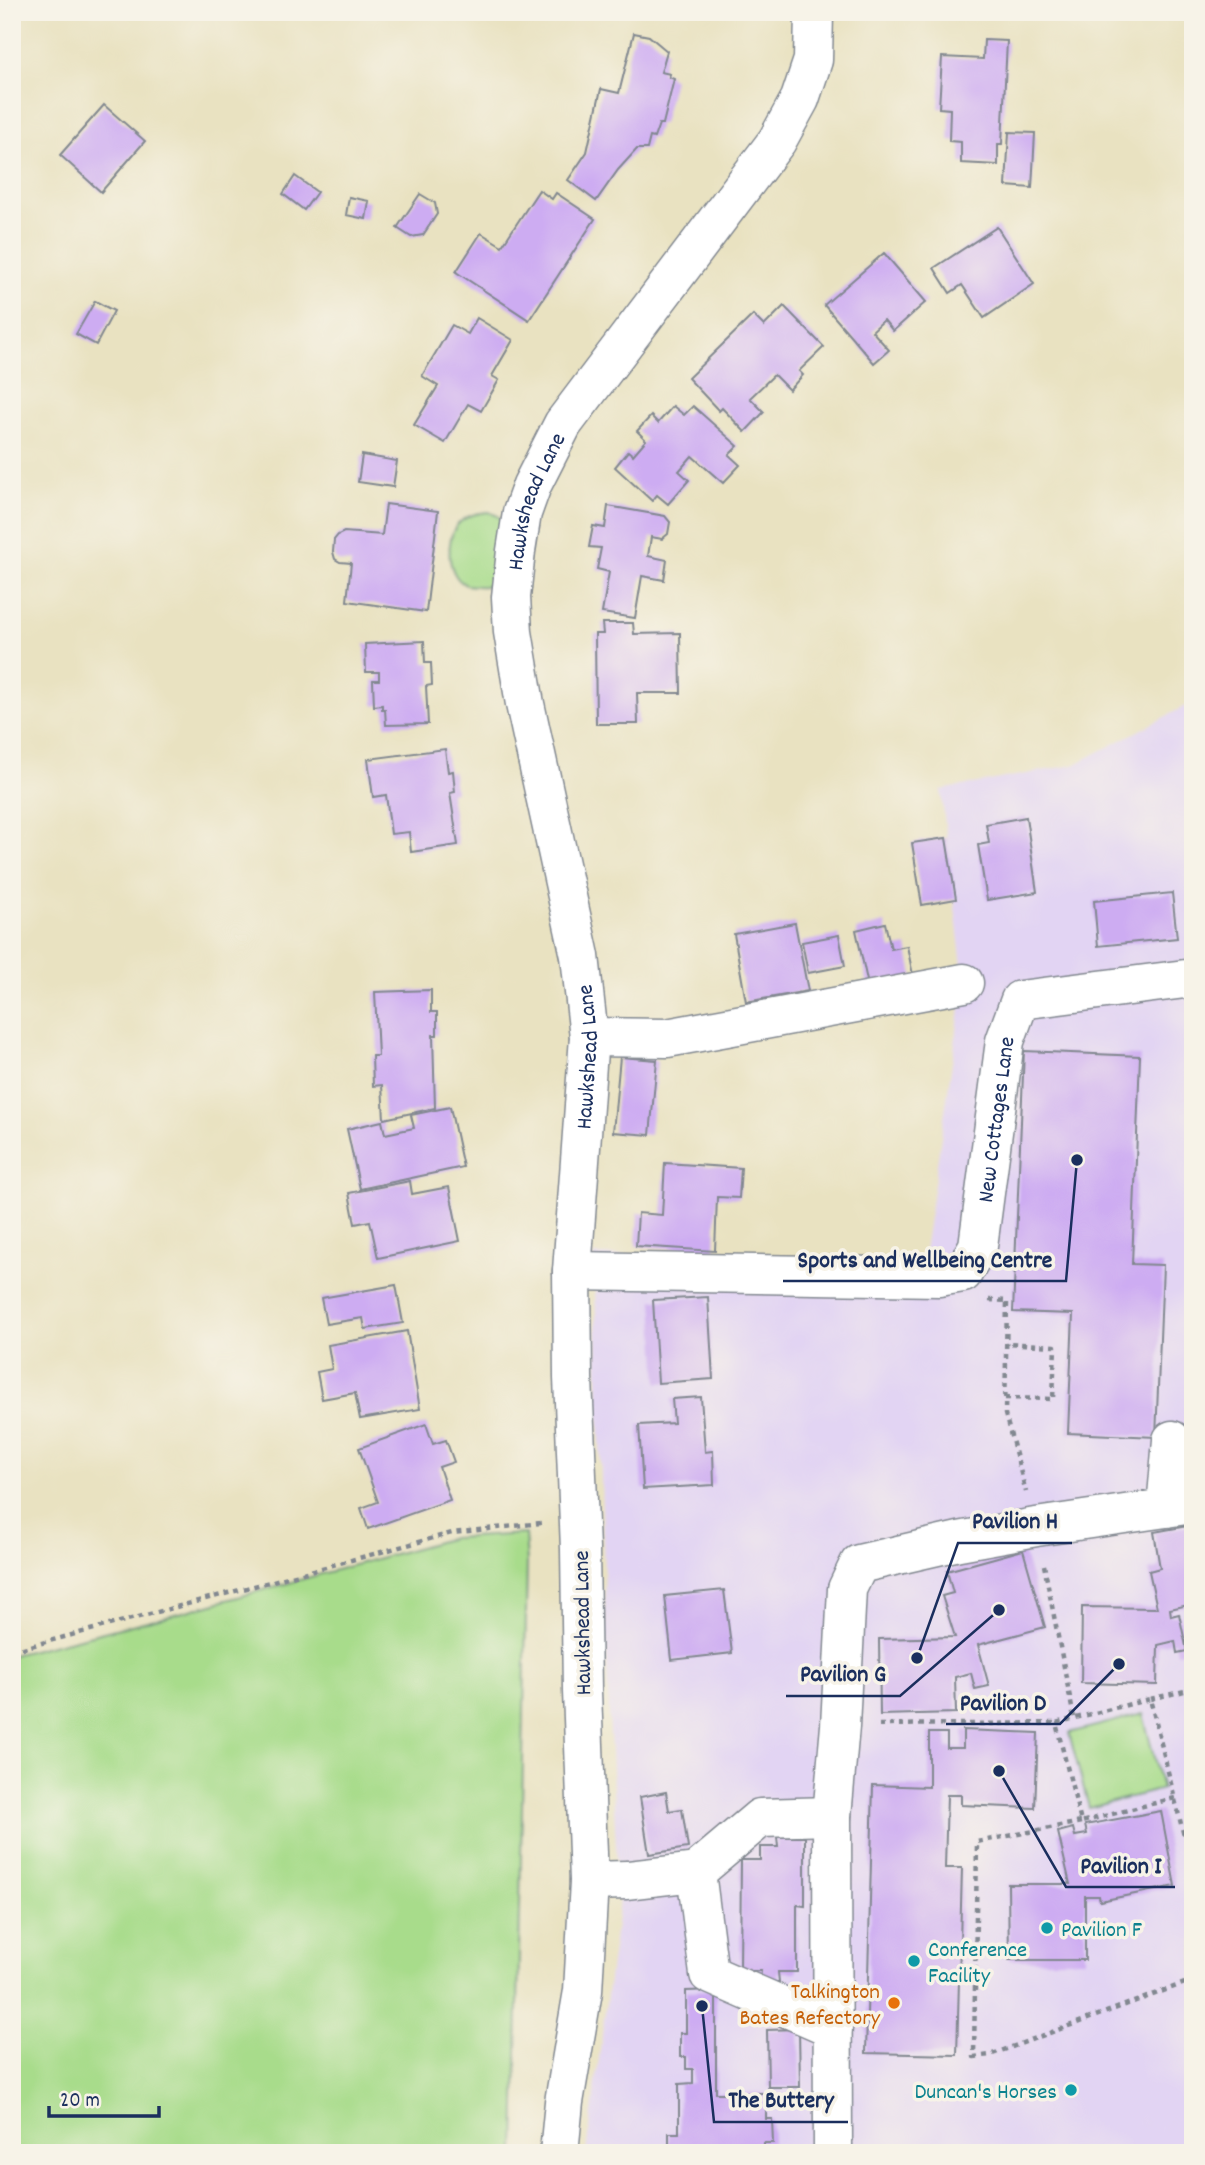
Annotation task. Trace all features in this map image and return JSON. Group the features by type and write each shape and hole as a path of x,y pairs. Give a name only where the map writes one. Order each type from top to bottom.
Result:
{"street":[{"name":"Hawkshead Lane","path":"559,2153 564,2102 583,1991 589,1881 572,1271 589,1037 580,956 525,704 513,632 511,597 522,513 541,465 563,424 777,141 800,99 813,60 814,12"},
{"name":"New Cottages Lane","path":"572,1271 939,1277 963,1273 978,1246 1005,1041 1020,1000 1193,978"},
{"path":"589,1037 667,1038 964,983"},
{"path":"833,2153 832,1816 840,1726 846,1589 859,1564 1036,1527 1179,1506 1172,1440"},
{"path":"589,1881 627,1880 696,1872 760,1818 832,1816"},
{"path":"696,1872 709,1974 832,2028"}],"path":[{"path":"994,1300 1007,1301 1004,1414 1036,1527 1074,1718"},
{"path":"1005,1398 1053,1399 1055,1346 1006,1343"},
{"path":"12,1651 452,1533 579,1518"},
{"path":"840,1726 1056,1723 1193,1689"},
{"path":"1150,1699 1183,1832 1193,1841"},
{"path":"1056,1723 1082,1822"},
{"path":"1175,1798 1082,1822 978,1842 974,2057 990,2056 1193,1980"}],"shaded area":[{"path":"1193,702 1193,2153 587,2153 619,1901 608,1694 594,1255 922,1265 964,983 941,790 1074,765"}],"green space":[{"path":"489,512 506,524 497,580 486,586 466,585 454,574 451,565 451,538 458,524 465,518"},
{"path":"525,1534 527,1562 515,2153 12,2153 12,1655 183,1612 452,1538"},
{"path":"1143,1714 1162,1789 1089,1808 1069,1733"}],"building":[{"path":"634,33 649,36 667,51 661,72 670,74 669,77 674,79 663,124 659,124 654,138 650,137 647,149 637,149 596,201 568,180 587,152 601,89 619,93"},
{"path":"984,40 1007,41 1002,144 998,144 998,165 961,163 961,142 949,141 950,109 939,108 942,57 983,59"},
{"path":"104,105 145,141 101,192 60,155"},
{"path":"1009,132 1035,133 1032,188 1006,186"},
{"path":"295,176 317,192 304,210 283,194"},
{"path":"539,190 552,199 556,193 595,219 529,320 456,272 481,233 502,246"},
{"path":"420,194 435,203 437,214 423,235 411,237 397,228"},
{"path":"349,197 369,201 366,219 346,215"},
{"path":"997,227 1034,284 984,318 962,285 950,293 934,268"},
{"path":"884,253 926,302 893,331 884,320 872,331 889,350 874,363 824,305"},
{"path":"95,301 114,311 96,345 76,334"},
{"path":"784,306 824,347 799,371 803,375 789,390 774,375 750,398 764,412 745,432 722,408 719,411 688,378 753,315 764,326"},
{"path":"477,318 513,340 492,376 499,380 481,411 468,404 445,443 414,425 438,386 422,376 452,325 468,334"},
{"path":"673,406 684,415 693,406 738,446 729,455 740,465 723,483 692,456 679,471 689,480 668,504 657,495 652,501 615,467 628,451 633,455 646,440 637,431 651,416 658,423"},
{"path":"362,455 397,461 393,487 358,482"},
{"path":"386,504 438,511 426,612 347,601 351,563 335,559 334,540 344,532 382,535"},
{"path":"608,506 665,516 670,522 668,534 662,539 651,537 648,556 667,560 664,580 642,576 635,618 602,613 609,572 597,569 601,548 589,547 593,526 605,528"},
{"path":"602,623 633,623 634,634 680,633 681,693 637,693 638,724 596,724 595,634 603,634"},
{"path":"424,641 425,663 431,663 432,685 426,686 428,724 386,725 385,709 382,709 382,705 374,706 373,680 379,680 379,672 366,672 365,644"},
{"path":"445,749 448,772 453,771 455,792 450,793 458,845 411,852 409,832 391,834 386,795 373,797 368,759"},
{"path":"1026,817 1037,892 987,900 978,845 989,843 986,824"},
{"path":"946,838 956,899 922,905 912,843"},
{"path":"1172,893 1177,938 1098,946 1094,901"},
{"path":"795,923 808,991 746,1002 734,934"},
{"path":"885,923 891,949 907,946 914,980 869,990 856,930"},
{"path":"839,935 845,966 808,973 802,942"},
{"path":"431,990 431,1012 437,1012 437,1035 433,1035 435,1108 384,1119 382,1085 373,1086 372,1056 378,1056 375,992"},
{"path":"1024,1051 1140,1056 1132,1264 1163,1265 1156,1437 1068,1433 1073,1314 1013,1312"},
{"path":"620,1057 657,1060 650,1135 613,1132"},
{"path":"450,1107 463,1167 360,1189 347,1129 382,1121 385,1134 414,1128 411,1115"},
{"path":"665,1163 741,1168 739,1198 717,1197 715,1251 636,1246 638,1213 662,1215"},
{"path":"410,1181 412,1194 449,1187 460,1241 378,1258 370,1221 355,1224 349,1193"},
{"path":"396,1285 403,1323 365,1329 363,1318 326,1324 321,1298"},
{"path":"708,1297 713,1379 658,1383 653,1300"},
{"path":"407,1331 420,1409 360,1419 355,1393 322,1399 317,1372 332,1369 328,1345"},
{"path":"701,1397 705,1452 713,1451 714,1485 643,1489 639,1425 674,1423 672,1399"},
{"path":"426,1424 433,1444 446,1440 454,1462 439,1467 450,1500 368,1529 361,1508 378,1502 359,1448"},
{"path":"1193,1525 1193,1604 1170,1609 1171,1616 1179,1614 1187,1651 1177,1653 1175,1641 1158,1645 1157,1685 1081,1683 1082,1607 1157,1608 1149,1571 1160,1568 1154,1532"},
{"path":"1023,1550 1045,1627 978,1645 989,1686 975,1689 971,1673 955,1677 956,1713 880,1715 879,1639 955,1637 942,1596 953,1593 947,1571"},
{"path":"724,1590 732,1653 672,1660 665,1596"},
{"path":"963,1730 1038,1733 1035,1808 961,1805 961,1795 947,1795 945,1868 962,1868 957,2055 866,2053 873,1785 929,1787 929,1733 947,1733 947,1748 963,1748"},
{"path":"1187,1741 1193,1741 1193,1819 1190,1819"},
{"path":"666,1792 669,1811 682,1809 688,1848 649,1854 640,1797"},
{"path":"1161,1811 1175,1886 1100,1901 1099,1896 1085,1896 1085,1960 1009,1960 1008,1884 1070,1884 1058,1832 1073,1828 1075,1836 1087,1834 1085,1825"},
{"path":"777,1837 805,1837 805,1906 797,1905 797,1972 778,1972 779,1982 760,1982 761,1971 740,1971 741,1860 760,1860 760,1847 778,1847"},
{"path":"716,1990 716,2093 766,2093 766,2119 772,2119 773,2143 764,2143 764,2153 669,2153 669,2133 679,2133 679,2084 693,2083 693,2069 686,2069 686,2057 680,2057 680,2033 686,2033 686,1991"},
{"path":"799,2029 800,2087 768,2087 767,2030"}],"place":[{"name":"Sports and Wellbeing Centre","path":"1077,1160"},
{"name":"Pavilion G","path":"999,1610"},
{"name":"Pavilion H","path":"917,1658"},
{"name":"Pavilion D","path":"1119,1664"},
{"name":"Pavilion I","path":"999,1771"},
{"name":"Pavilion F","path":"1047,1928"},
{"name":"Conference Facility","path":"914,1961"},
{"name":"Talkington Bates Refectory","path":"894,2003"},
{"name":"The Buttery","path":"702,2006"},
{"name":"Duncan's Horses","path":"1071,2090"}]}
